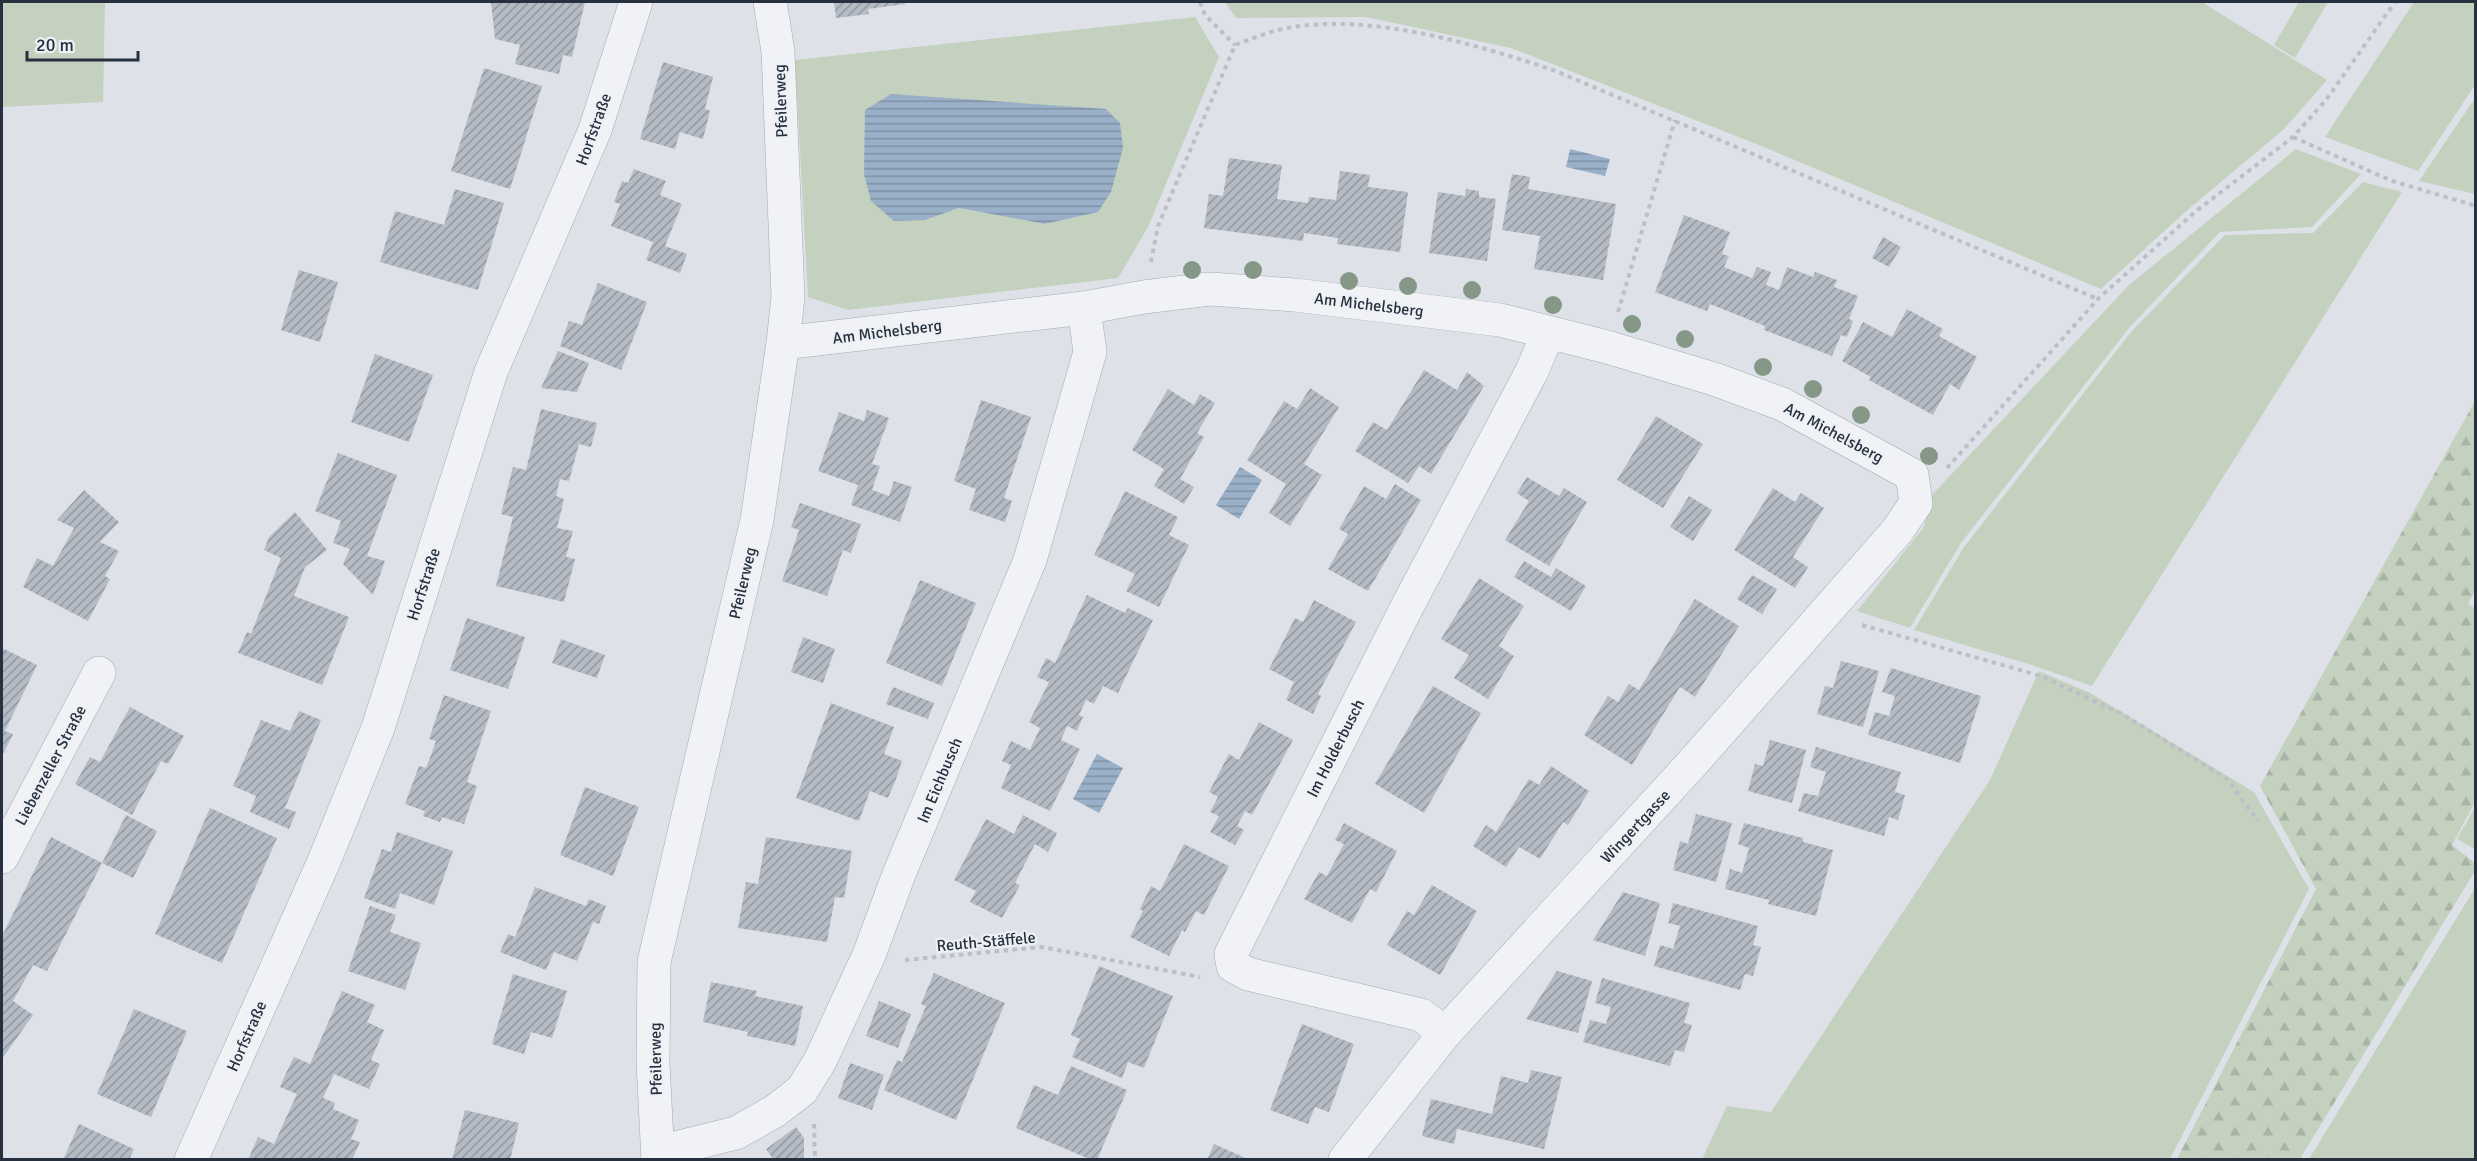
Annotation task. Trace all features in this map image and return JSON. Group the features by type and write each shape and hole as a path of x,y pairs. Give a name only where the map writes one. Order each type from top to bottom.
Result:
{"street":[{"name":"Horfstraße","path":"191,1160 325,859 378,728 490,372 595,130 636,2"},
{"name":"Pfeilerweg","path":"658,1156 653,1063 654,963 757,520 788,297 778,51 770,2"},
{"name":"Am Michelsberg","path":"783,343 1084,308 1144,297 1210,289 1295,295 1500,320 1607,347 1714,379 1782,404 1912,475 1916,489"},
{"name":"Im Eichbusch","path":"658,1156 736,1133 775,1111 802,1090 820,1061 869,955 899,874 1030,560 1089,352 1084,308"},
{"name":"Im Holderbusch","path":"1444,1033 1421,1015 1248,974 1233,966 1231,954 1408,605 1532,371 1548,333"},
{"name":"Wingertgasse","path":"1345,1160 1444,1033 1697,758 1898,530 1917,503 1916,489"},
{"name":"Liebenzeller Straße","path":"2,857 99,673"}],"path":[{"path":"1200,2 1205,15 1235,45"},
{"path":"1916,489 1942,473 2098,299 2195,212 2293,137 2326,99 2395,2"},
{"path":"1144,297 1158,226 1235,45 1275,31 1336,25 1376,26 1501,52 1553,70 2098,299"},
{"path":"1607,347 1675,120"},
{"path":"2293,137 2392,181 2475,206"},
{"path":"1832,604 1854,622 2041,676 2122,714 2227,779 2258,821"},
{"name":"Reuth-Stäffele","path":"900,961 1042,947 1192,974"}],"green space":[{"path":"2,2 105,2 103,102 2,107"},
{"path":"1225,2 2202,2 2327,80 2284,129 2184,213 2101,289 1759,145 1511,48 1366,17 1236,18"},
{"path":"2299,2 2328,2 2295,58 2274,45"},
{"path":"2414,2 2476,2 2475,85 2418,171 2325,137"},
{"path":"1195,17 1219,57 1148,227 1118,278 848,310 808,297 795,60","holes":["871,201 1098,212 1045,224 959,208 925,220"]},
{"path":"2475,98 2475,194 2419,181"},
{"path":"2296,149 2361,174 2312,227 2220,232 2129,328 1961,543 1910,628 1857,611 1924,527 1930,497 2128,286"},
{"path":"2363,182 2402,192 2092,686 2032,665 1914,630 1964,547 2131,332 2225,235 2313,233"},
{"path":"2475,401 2476,589 2468,604 2476,609 2475,802 2452,845 2475,863 2475,871 2300,1159 2177,1159 2316,889 2260,786"},
{"path":"2039,671 2090,693 2254,792 2309,889 2170,1159 1702,1159 1727,1106 1771,1112 1990,780"},
{"path":"2475,807 2475,849 2457,839"},
{"path":"2475,888 2475,1159 2309,1159"}],"water":[{"path":"891,94 1106,109 1120,123 1123,148 1111,192 1098,212 1045,224 959,208 925,220 894,221 871,201 864,174 865,110"},
{"path":"1570,149 1610,159 1605,176 1566,167"},
{"path":"1240,467 1262,480 1239,519 1216,505"},
{"path":"1097,754 1123,768 1099,813 1073,799"}],"building":[{"path":"491,2 585,2 572,57 563,55 559,74 515,64 520,45 495,39"},
{"path":"834,2 904,2 905,4 868,9 869,14 836,18"},
{"path":"663,62 713,77 705,109 710,111 703,139 680,132 675,149 640,139"},
{"path":"484,68 542,86 510,189 451,171"},
{"path":"1229,158 1282,165 1277,199 1308,203 1309,197 1336,200 1340,171 1370,175 1368,187 1408,192 1400,252 1337,244 1338,238 1304,233 1303,241 1204,228 1209,194 1223,196"},
{"path":"634,169 666,181 660,195 682,204 665,246 687,254 680,273 646,260 653,242 611,226 620,204 614,202 622,181 628,183"},
{"path":"1512,174 1530,177 1528,189 1616,204 1603,280 1534,269 1540,236 1502,230"},
{"path":"455,189 504,203 478,290 380,262 395,211 444,225"},
{"path":"1466,189 1479,191 1479,197 1496,199 1487,261 1429,253 1438,192 1465,196"},
{"path":"1684,215 1730,232 1722,254 1729,256 1724,267 1752,278 1757,267 1771,272 1766,285 1779,290 1787,267 1813,277 1815,272 1837,280 1834,287 1858,296 1849,319 1853,321 1847,337 1841,335 1832,356 1764,330 1765,326 1710,304 1707,311 1655,292"},
{"path":"1883,237 1901,247 1889,267 1872,258"},
{"path":"299,270 338,282 320,342 281,330"},
{"path":"598,283 647,302 621,370 560,346 569,321 582,325"},
{"path":"1907,309 1943,329 1939,336 1977,357 1959,390 1950,384 1933,415 1869,380 1871,377 1842,361 1863,322 1892,337"},
{"path":"558,351 589,363 577,392 541,388"},
{"path":"375,354 433,375 409,442 351,422"},
{"path":"1424,370 1457,390 1467,372 1484,386 1431,474 1419,466 1408,483 1355,451 1373,422 1387,430"},
{"path":"1310,388 1339,407 1304,464 1322,475 1290,526 1269,513 1286,484 1247,460 1284,401 1297,409"},
{"path":"1168,389 1194,405 1200,394 1215,403 1197,433 1204,437 1180,479 1194,487 1184,504 1154,486 1164,469 1132,450"},
{"path":"981,400 1031,417 1004,498 1012,501 1005,522 969,510 976,489 954,481"},
{"path":"541,409 597,423 591,447 579,444 569,481 560,479 556,496 564,499 557,528 573,531 566,557 575,559 564,602 496,586 513,517 501,514 513,467 526,470"},
{"path":"867,410 889,418 872,464 880,466 872,490 889,496 894,481 912,487 900,522 851,505 858,485 818,471 839,412 864,421"},
{"path":"1656,416 1703,444 1663,508 1617,480"},
{"path":"338,453 397,475 367,556 385,561 373,595 343,564 350,549 333,543 341,521 315,511"},
{"path":"1527,477 1559,496 1564,488 1587,502 1549,566 1505,540 1529,501 1517,493"},
{"path":"1395,484 1421,500 1368,591 1328,569 1348,534 1339,529 1364,486 1386,499"},
{"path":"1773,488 1795,502 1801,493 1824,508 1793,557 1808,567 1795,588 1734,550"},
{"path":"84,490 119,522 100,542 119,551 105,576 110,579 88,621 23,587 37,558 53,566 74,528 57,520"},
{"path":"1125,491 1178,517 1169,535 1189,545 1159,607 1126,591 1135,574 1094,555"},
{"path":"1689,496 1712,510 1693,541 1670,527"},
{"path":"800,503 861,524 851,553 843,550 827,596 782,581 799,530 791,527"},
{"path":"295,512 327,550 305,567 294,596 349,617 322,685 238,653 247,632 251,634 281,558 264,550 269,537"},
{"path":"1524,561 1551,577 1556,568 1586,586 1571,611 1514,577"},
{"path":"1752,575 1777,589 1762,614 1737,599"},
{"path":"1479,578 1524,606 1499,646 1514,656 1488,699 1454,678 1469,655 1441,639"},
{"path":"920,580 976,603 942,686 886,663"},
{"path":"1087,595 1125,613 1128,608 1153,620 1118,693 1103,686 1094,704 1086,700 1079,715 1083,717 1077,731 1067,726 1061,740 1080,749 1050,811 1001,788 1011,765 1002,761 1011,741 1030,750 1040,728 1029,722 1049,682 1037,677 1046,658 1055,663"},
{"path":"1695,599 1739,626 1695,697 1680,687 1632,765 1584,735 1608,696 1618,702 1629,684 1639,690"},
{"path":"1314,600 1356,622 1318,694 1321,696 1313,714 1286,700 1294,682 1269,669 1295,618 1303,622"},
{"path":"467,618 525,637 508,689 450,670"},
{"path":"803,637 835,649 823,683 791,672"},
{"path":"561,639 605,655 597,678 552,663"},
{"path":"2,648 37,665 5,731 13,734 2,756"},
{"path":"1841,661 1879,671 1863,727 1817,714 1825,686 1833,688"},
{"path":"1891,668 1981,696 1960,763 1868,735 1875,712 1889,716 1895,696 1882,692"},
{"path":"1433,686 1481,713 1424,813 1375,784"},
{"path":"893,687 934,703 928,719 886,704"},
{"path":"444,695 491,711 467,782 477,786 464,824 442,817 440,822 423,816 425,811 405,804 419,766 426,768 431,755 436,741 429,739"},
{"path":"831,703 894,727 884,754 902,761 896,779 888,798 870,791 859,821 796,798"},
{"path":"130,707 184,736 168,764 161,761 132,815 75,784 90,757 100,762"},
{"path":"299,711 321,720 285,808 296,812 289,829 250,812 256,796 233,786 261,720 290,731"},
{"path":"1259,722 1293,740 1252,815 1245,811 1237,826 1244,830 1235,845 1210,832 1219,816 1210,812 1218,797 1209,792 1229,754 1239,760"},
{"path":"1770,740 1806,750 1792,803 1748,791 1755,764 1763,766"},
{"path":"1816,747 1901,772 1895,792 1905,795 1898,820 1889,817 1884,836 1798,811 1804,793 1818,796 1826,772 1810,767"},
{"path":"1551,766 1589,791 1568,825 1563,822 1540,859 1519,847 1506,867 1473,846 1486,825 1496,832 1529,779 1539,785"},
{"path":"585,787 639,807 613,876 560,855"},
{"path":"210,808 277,838 222,963 155,934"},
{"path":"1696,814 1732,823 1716,882 1673,870 1680,841 1688,844"},
{"path":"126,815 157,831 133,878 102,863"},
{"path":"1023,815 1057,833 1048,852 1035,844 1015,883 1020,885 1002,918 970,902 976,891 954,880 986,819 1014,834"},
{"path":"1344,823 1397,851 1376,892 1370,889 1352,923 1304,899 1319,872 1327,876 1344,844 1335,840"},
{"path":"1744,823 1803,838 1803,842 1833,850 1816,916 1768,904 1769,900 1725,889 1730,869 1742,873 1749,848 1738,844"},
{"path":"397,832 453,851 434,905 400,893 395,909 364,898 382,849 391,852"},
{"path":"51,837 102,863 47,971 33,965 13,1001 33,1015 2,1059 2,936"},
{"path":"766,837 852,851 844,898 835,897 827,942 738,928 746,882 758,884"},
{"path":"1184,844 1229,866 1204,915 1196,911 1185,932 1182,930 1169,956 1130,937 1143,911 1140,909 1151,886 1160,891"},
{"path":"1432,885 1477,911 1440,975 1387,945 1407,911 1414,915"},
{"path":"535,887 586,906 589,899 606,906 599,924 593,922 577,961 554,952 546,970 500,952 508,934 515,937"},
{"path":"1623,892 1660,903 1645,956 1593,940"},
{"path":"1673,903 1758,926 1753,945 1761,947 1753,976 1745,974 1740,990 1654,966 1660,945 1673,949 1680,926 1668,923"},
{"path":"370,906 396,915 390,932 421,943 405,990 348,971"},
{"path":"1099,966 1173,996 1144,1068 1128,1062 1122,1078 1072,1057 1080,1039 1071,1035"},
{"path":"1557,971 1592,981 1578,1033 1526,1019"},
{"path":"934,973 1005,1003 956,1120 884,1090 897,1060 902,1062 926,1006 921,1004"},
{"path":"513,974 567,991 552,1038 531,1032 524,1054 492,1044"},
{"path":"1602,978 1690,1003 1684,1023 1692,1025 1684,1052 1675,1050 1670,1066 1583,1042 1590,1020 1606,1024 1611,1007 1595,1003"},
{"path":"711,982 757,991 755,996 803,1006 795,1046 747,1036 748,1032 703,1022"},
{"path":"342,991 375,1005 367,1022 384,1030 371,1060 380,1064 369,1089 334,1074 323,1098 335,1103 333,1109 359,1120 351,1139 360,1142 352,1160 248,1160 258,1137 274,1144 297,1094 280,1087 287,1071 294,1057 310,1064"},
{"path":"879,1001 911,1014 898,1048 866,1036"},
{"path":"134,1009 187,1031 151,1117 97,1094"},
{"path":"1302,1024 1354,1044 1329,1112 1315,1107 1308,1124 1270,1110"},
{"path":"850,1063 884,1075 872,1110 838,1098"},
{"path":"1071,1066 1127,1090 1097,1160 1092,1160 1016,1128 1034,1085 1058,1095"},
{"path":"1531,1070 1562,1077 1544,1149 1457,1129 1454,1144 1422,1136 1431,1099 1492,1114 1501,1076 1528,1083"},
{"path":"465,1110 519,1123 510,1160 452,1160"},
{"path":"79,1124 134,1149 129,1160 63,1160"},
{"path":"796,1127 804,1138 804,1160 774,1160 766,1149"},
{"path":"1214,1144 1250,1160 1207,1160"}]}
